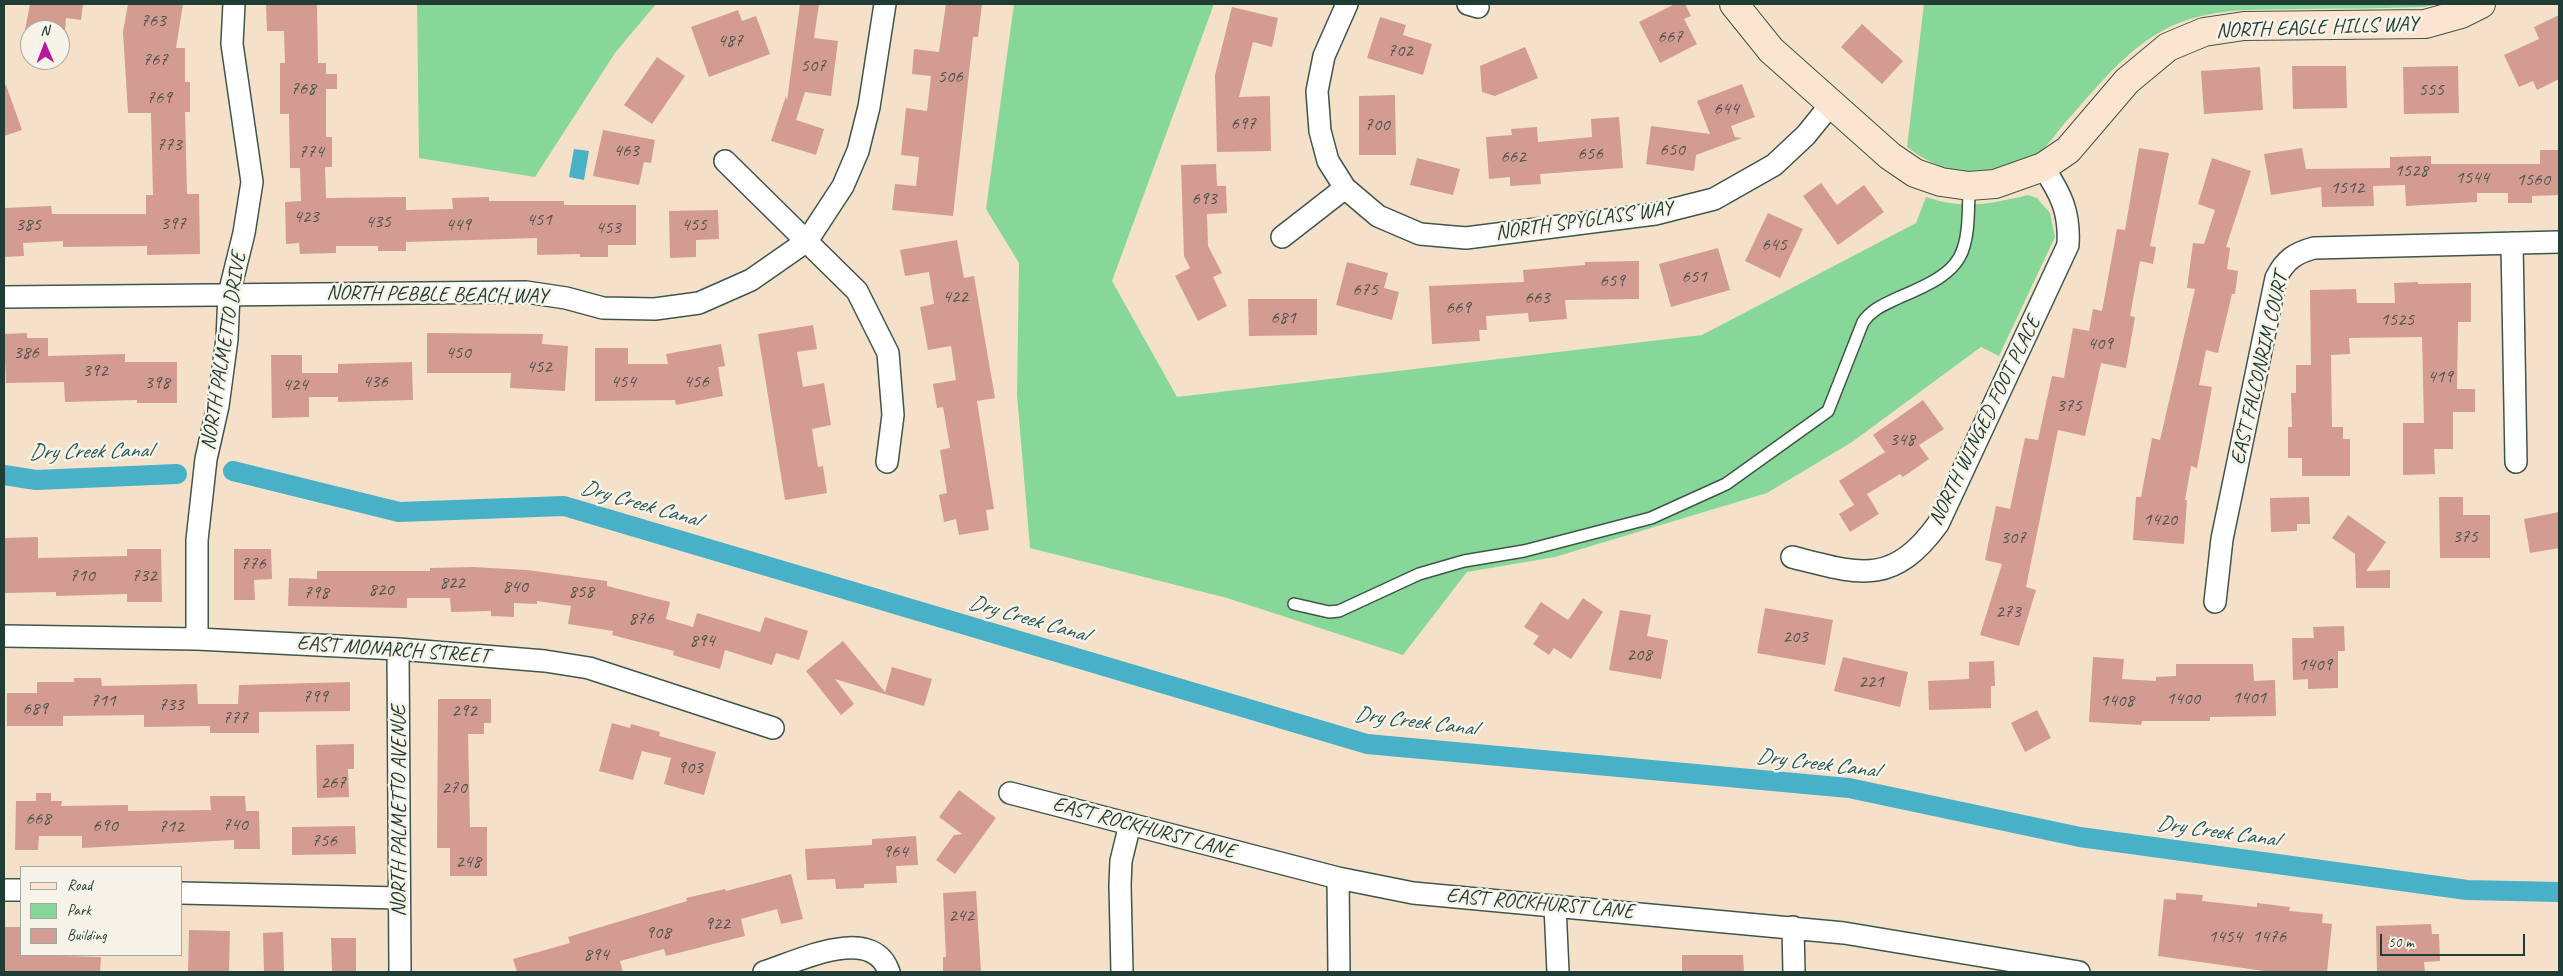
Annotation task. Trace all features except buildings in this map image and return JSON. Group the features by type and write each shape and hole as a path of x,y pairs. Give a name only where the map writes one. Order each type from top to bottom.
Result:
{"street":[{"name":"NORTH PALMETTO DRIVE","path":"197,639 197,540 206,459 218,406 227,339 229,294 244,233 252,182 232,44 234,4"},
{"name":"NORTH PEBBLE BEACH WAY","path":"4,297 526,292 566,298 602,308 655,309 699,303 751,280 807,241 843,186 858,150 869,107 886,4"},
{"name":"NORTH SPYGLASS WAY","path":"1347,4 1324,56 1317,91 1320,132 1328,161 1345,188 1378,216 1420,234 1466,238 1656,214 1714,199 1774,165 1806,135 1832,104"},
{"name":"NORTH EAGLE HILLS WAY","path":"1734,4 1771,50 1890,156 1915,173 1941,182 1969,186 1995,184 2043,167 2068,150 2127,81 2168,47 2204,32 2244,26 2425,24 2461,14 2481,4"},
{"path":"725,160 857,291 888,353 893,415 887,462"},
{"name":"NORTH WINGED FOOT PLACE","path":"1792,557 1849,571 1868,572 1890,567 1908,558 1938,524 2068,245 2069,226 2065,208 2057,189 2043,167"},
{"path":"1282,237 1345,188"},
{"name":"EAST FALCONRIM COURT","path":"2215,602 2222,539 2274,288 2282,267 2290,257 2314,248 2559,242"},
{"path":"2512,243 2516,462"},
{"name":"EAST MONARCH STREET","path":"4,636 197,639 398,649 567,663 773,728"},
{"name":"NORTH PALMETTO AVENUE","path":"398,649 400,972"},
{"name":"EAST ROCKHURST LANE","path":"1010,793 1338,878 1413,893 1844,933 2030,969 2079,972"},
{"path":"1122,972 1121,861 1130,824"},
{"path":"1338,878 1339,972"},
{"path":"4,890 20,890"},
{"path":"182,894 399,898"},
{"path":"1555,906 1558,972"},
{"path":"1793,927 1794,972"},
{"path":"764,972 843,947 860,948 876,954 890,972"}],"lane":[{"path":"1294,604 1328,612 1339,611 1419,574 1464,561 1524,551 1651,518 1726,484 1828,411 1862,322 1868,314 1876,308 1933,283 1956,263 1968,235 1969,186"}],"green space":[{"path":"417,4 656,4 615,53 535,177 419,158"},
{"path":"1014,4 1214,4 1112,281 1177,397 1702,335 1916,223 1926,197 1952,203 1977,204 2028,195 2037,198 2050,213 2055,237 1999,356 1981,347 1852,442 1767,493 1555,557 1467,572 1403,655 1227,598 1030,548 1017,395 1019,263 986,209"},
{"path":"1924,4 2439,4 2424,7 2242,10 2203,15 2190,19 2171,26 2153,37 2120,62 2042,150 2026,161 2009,169 1992,173 1974,174 1939,166 1907,147"}],"water":[{"path":"574,149 589,151 584,180 569,177"}],"waterway":[{"name":"Dry Creek Canal","path":"233,471 399,512 564,506 1367,744 1849,788 2080,837 2467,890 2559,892"},
{"name":"Dry Creek Canal","path":"4,475 36,480 177,474"}]}
